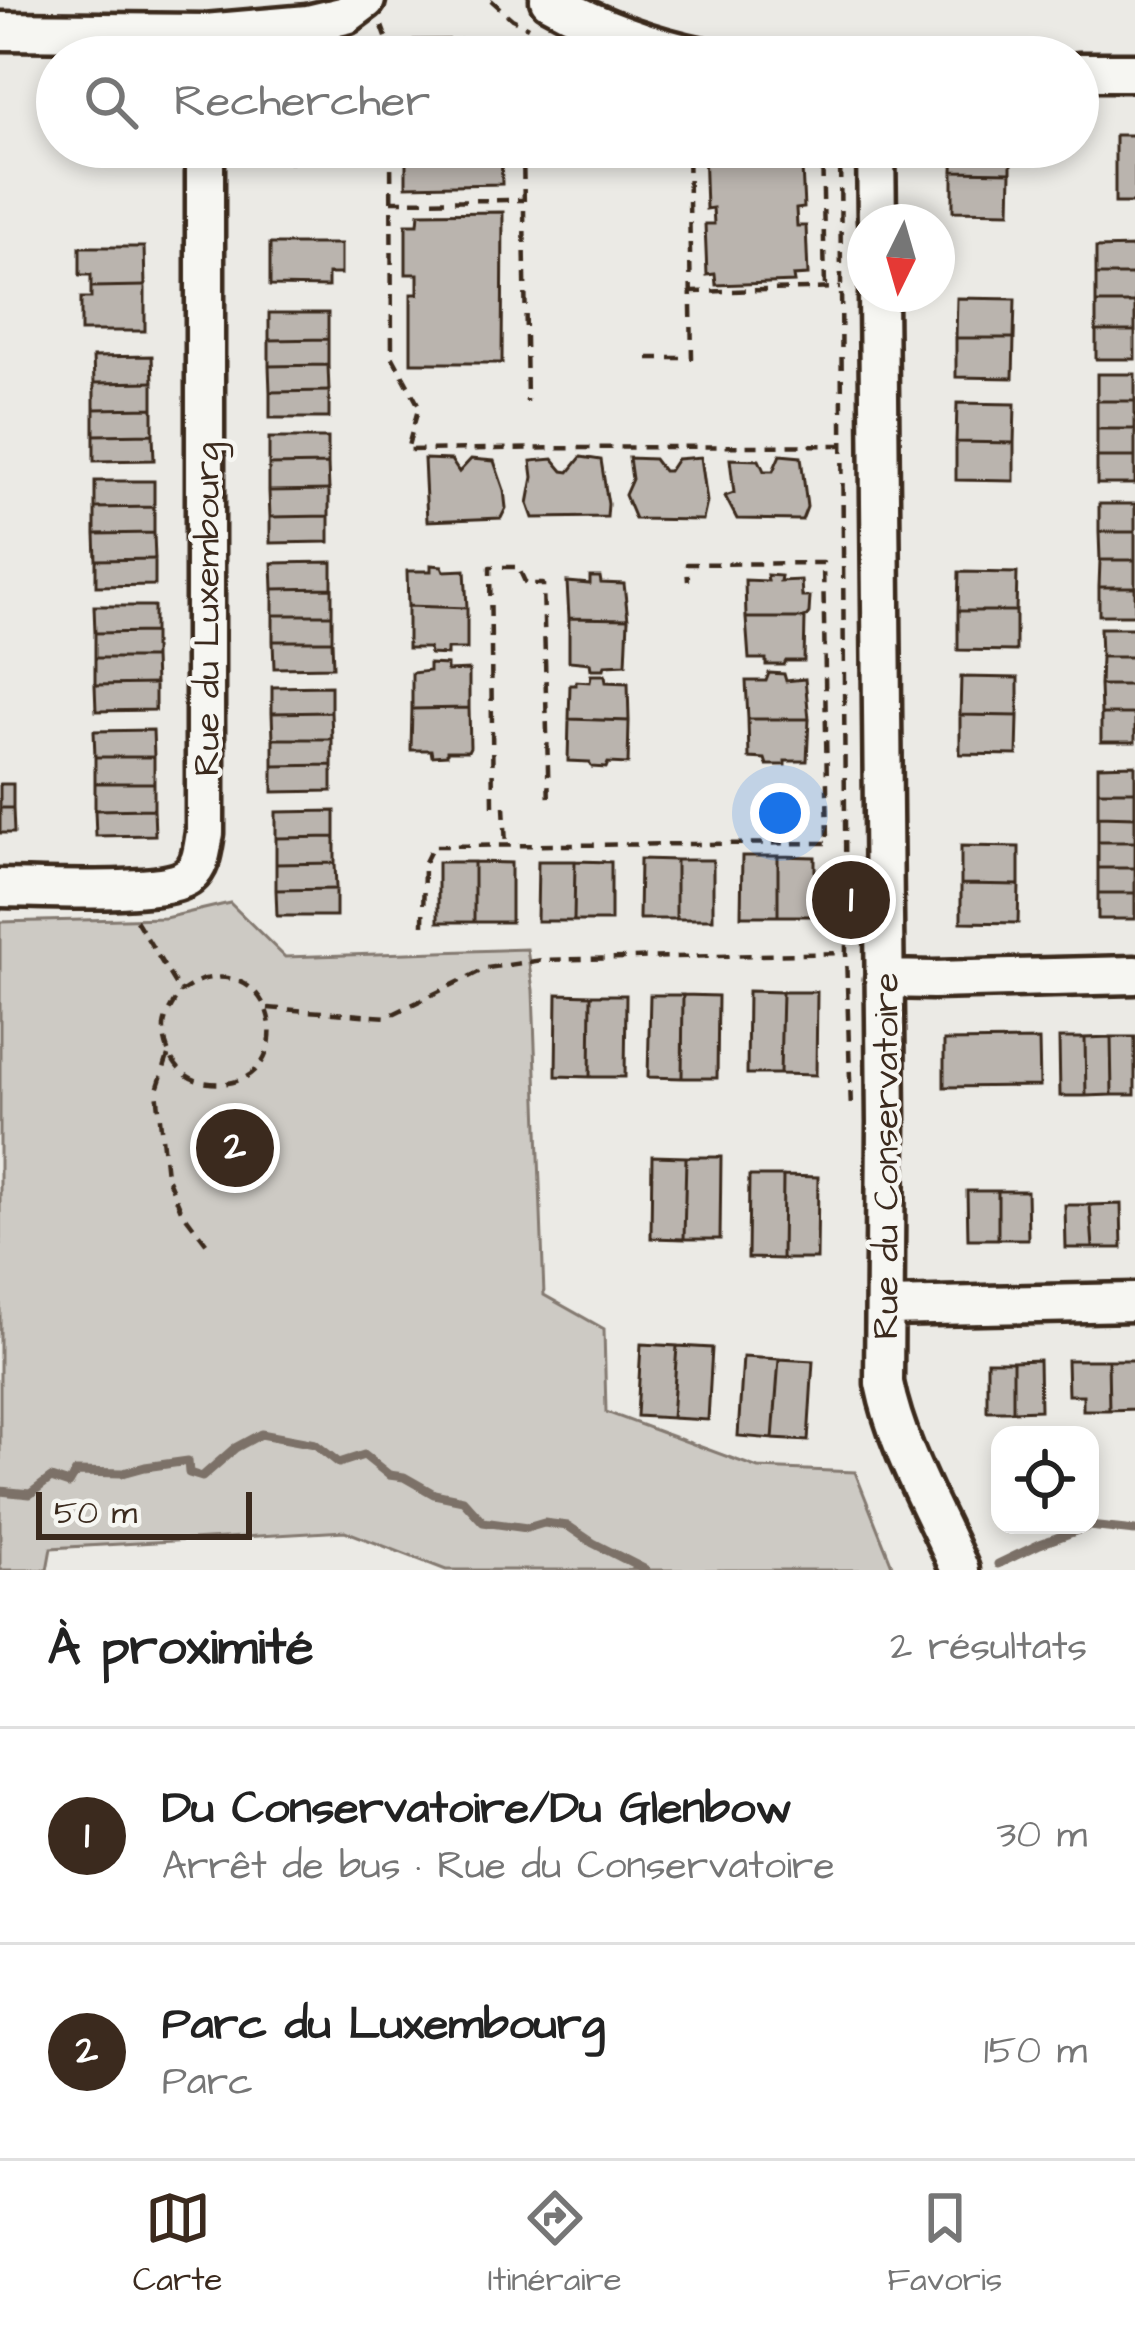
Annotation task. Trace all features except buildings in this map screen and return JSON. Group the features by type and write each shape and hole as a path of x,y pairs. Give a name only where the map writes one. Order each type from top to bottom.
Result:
{"street":[{"path":"249,36 346,15 366,0"},
{"path":"549,0 628,36"},
{"path":"0,31 73,36"},
{"path":"1099,72 1135,71"},
{"name":"Rue du Luxembourg","path":"0,888 167,886 188,877 201,860 205,833 205,168"},
{"path":"876,168 877,204"},
{"name":"Rue du Conservatoire","path":"878,312 884,1383 890,1410 960,1570"},
{"path":"884,979 1135,975"},
{"path":"885,1307 1135,1302"}],"path":[{"path":"391,168 392,356 419,406 407,450 842,445"},
{"path":"524,168 526,402"},
{"path":"648,358 692,358 688,168"},
{"path":"822,168 825,288"},
{"path":"391,201 524,200"},
{"path":"691,292 841,288"},
{"path":"422,925 424,864 433,846 828,843 823,563 687,564 688,581"},
{"path":"493,806 490,567 518,567 526,584 543,584 549,806"},
{"path":"504,806 506,847"},
{"path":"117,889 180,992"},
{"path":"268,1008 386,1017 487,968 542,960 846,953"},
{"path":"168,1056 192,1080 225,1087 256,1072 272,1042 268,1008 251,988 228,978 202,980 180,992 164,1022 168,1056 157,1090 166,1174 181,1210 209,1247"}],"shaded area":[{"path":"230,903 285,957 527,949 533,990 544,1295 604,1329 606,1412 758,1468 855,1472 894,1570 446,1570 345,1531 51,1548 47,1570 0,1570 0,922 165,918"}],"waterway":[{"path":"0,1491 30,1494 51,1478 69,1484 76,1472 123,1473 188,1461 189,1473 202,1477 235,1448 261,1434 315,1444 339,1463 364,1455 389,1475 463,1500 483,1522 527,1528 544,1523 568,1526 646,1570"},
{"path":"998,1564 1089,1526 1135,1531"}],"place":[{"name":"Du Conservatoire/Du Glenbow","path":"851,900"},
{"name":"Parc du Luxembourg","path":"235,1148"}]}
